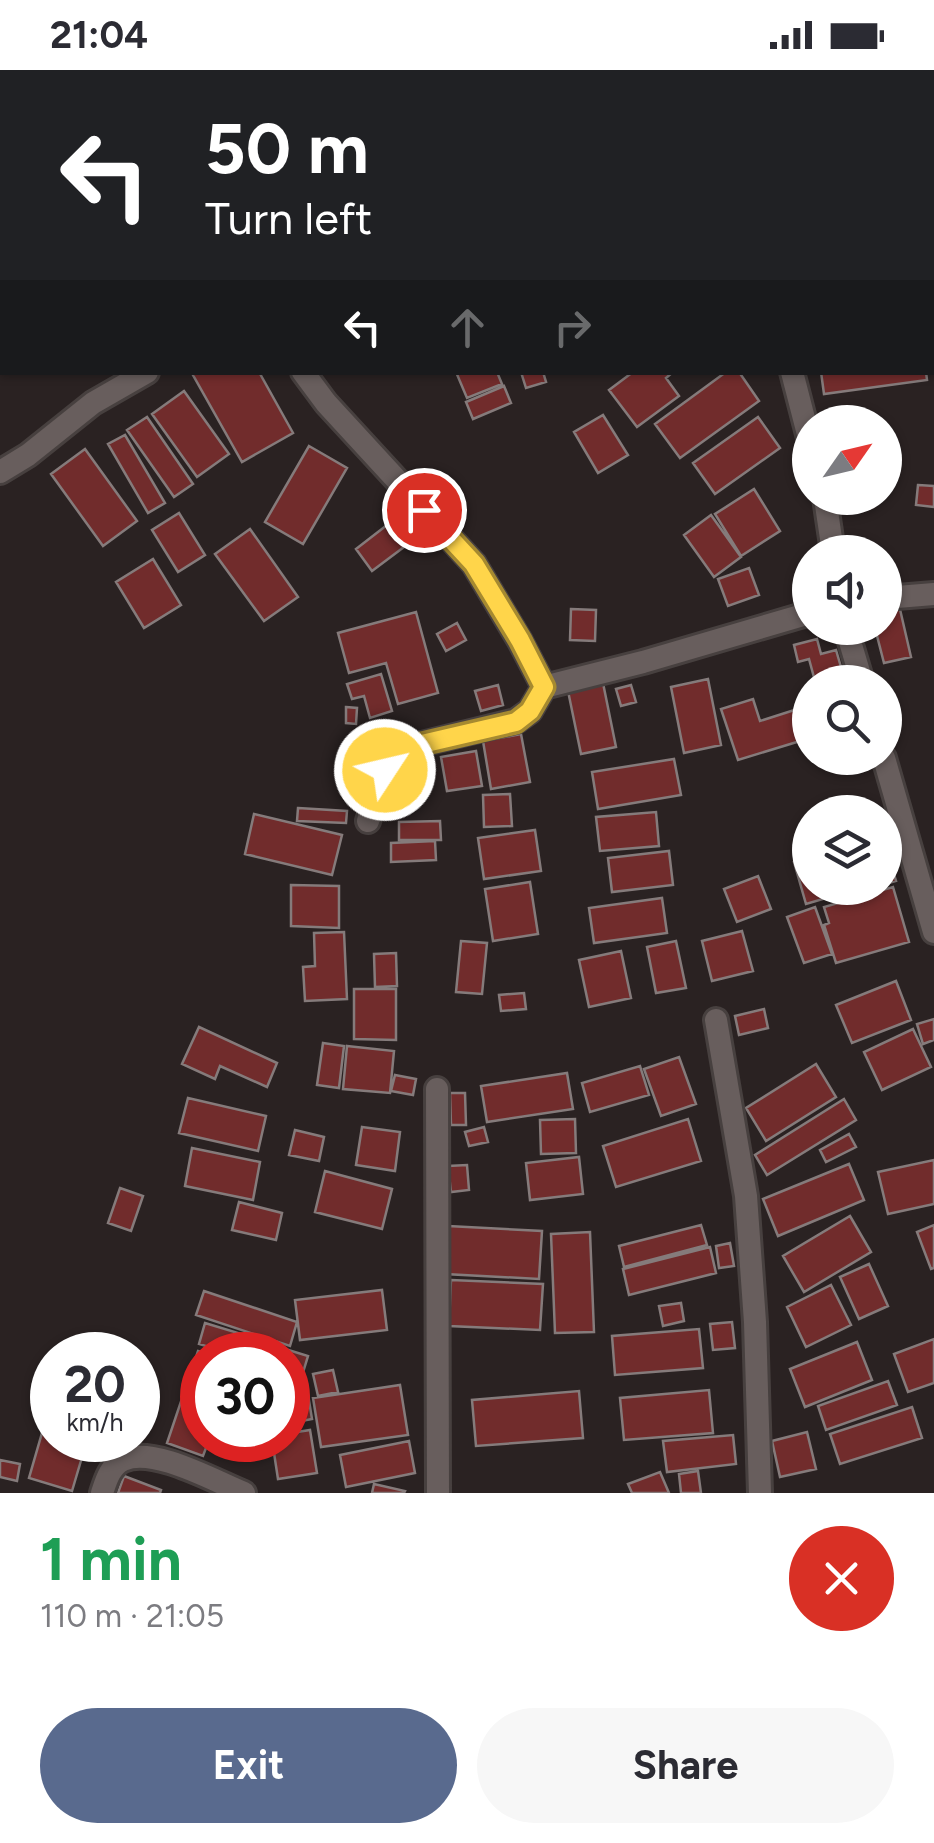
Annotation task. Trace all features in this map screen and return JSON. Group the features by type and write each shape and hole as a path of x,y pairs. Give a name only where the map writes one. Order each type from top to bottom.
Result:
{"street":[{"path":"0,472 28,456 93,403 142,375"},
{"path":"305,375 326,404 474,564 544,687"},
{"path":"793,375 800,405"},
{"path":"902,597 934,594"},
{"path":"368,820 385,770 395,755 409,747 516,722 530,711 544,687 792,618"},
{"path":"889,775 934,932"},
{"path":"716,1020 746,1196 760,1493"},
{"path":"437,1089 438,1493"},
{"path":"102,1493 108,1474 122,1460 148,1456 244,1493"}],"building":[{"path":"193,375 261,375 293,433 242,462"},
{"path":"457,375 498,375 502,384 467,398"},
{"path":"522,375 544,375 546,382 526,388"},
{"path":"629,375 670,375 666,378 679,396 637,427 609,390"},
{"path":"722,375 741,375 759,401 680,458 655,424"},
{"path":"821,375 926,375 927,380 824,394"},
{"path":"504,386 511,403 473,419 466,402"},
{"path":"184,391 229,454 197,477 152,414"},
{"path":"603,415 628,455 598,473 574,432"},
{"path":"147,417 193,484 174,497 127,430"},
{"path":"758,417 780,448 715,494 693,463"},
{"path":"125,435 165,503 148,513 108,444"},
{"path":"309,446 347,468 303,544 265,522"},
{"path":"85,449 137,521 103,546 51,474"},
{"path":"918,485 934,486 934,507 916,505"},
{"path":"754,489 780,531 741,556 715,514"},
{"path":"179,513 205,555 178,572 152,530"},
{"path":"711,515 741,557 714,577 684,535"},
{"path":"387,525 404,547 372,571 356,549"},
{"path":"250,529 298,597 264,621 215,554"},
{"path":"153,559 181,605 144,628 116,582"},
{"path":"749,568 759,595 728,606 718,579"},
{"path":"571,609 596,610 595,641 570,640"},
{"path":"416,612 438,693 398,704 386,663 349,673 338,633"},
{"path":"902,618 911,657 884,663 879,645 902,645"},
{"path":"457,623 466,640 446,651 437,634"},
{"path":"794,645 819,645 821,654 836,650 840,665 811,665 809,659 798,662"},
{"path":"381,674 392,711 370,718 364,696 352,699 347,684"},
{"path":"708,679 721,745 684,753 671,687"},
{"path":"603,683 616,747 581,754 568,691"},
{"path":"498,685 503,705 481,711 475,691"},
{"path":"631,685 636,702 621,706 616,689"},
{"path":"753,699 760,721 792,711 792,744 738,760 721,709"},
{"path":"346,707 357,708 356,724 346,723"},
{"path":"521,734 530,782 491,789 483,741"},
{"path":"476,751 482,786 447,791 441,757"},
{"path":"674,759 681,795 598,809 592,772"},
{"path":"510,794 512,826 484,827 483,795"},
{"path":"298,808 347,811 346,823 297,821"},
{"path":"656,812 659,846 600,851 596,817"},
{"path":"254,814 342,835 332,875 245,854"},
{"path":"440,821 441,840 399,840 399,822"},
{"path":"535,830 541,871 484,879 478,838"},
{"path":"435,841 436,860 391,862 391,843"},
{"path":"669,851 673,885 612,892 608,858"},
{"path":"758,876 771,909 737,922 724,889"},
{"path":"530,882 538,934 493,941 485,889"},
{"path":"291,885 339,886 339,928 291,926"},
{"path":"662,898 667,933 594,943 589,908"},
{"path":"898,905 909,942 836,963 824,925 829,923 824,907"},
{"path":"815,907 832,954 804,963 787,917"},
{"path":"742,931 753,971 712,981 702,941"},
{"path":"344,932 347,999 305,1001 303,967 315,966 314,933"},
{"path":"461,941 487,943 482,994 456,992"},
{"path":"676,941 686,988 656,993 647,947"},
{"path":"621,951 631,998 589,1007 579,960"},
{"path":"396,953 397,986 375,987 374,954"},
{"path":"896,981 911,1020 852,1043 836,1005"},
{"path":"354,989 396,989 396,1040 354,1039"},
{"path":"524,993 526,1009 501,1011 499,995"},
{"path":"764,1009 768,1028 739,1035 735,1016"},
{"path":"934,1019 934,1040 923,1044 917,1024"},
{"path":"199,1027 277,1063 267,1087 220,1066 215,1079 182,1064"},
{"path":"913,1029 931,1067 882,1090 864,1052"},
{"path":"323,1043 344,1046 339,1088 317,1085"},
{"path":"347,1046 394,1051 390,1093 343,1089"},
{"path":"679,1057 696,1104 661,1116 644,1069"},
{"path":"816,1064 836,1097 766,1141 746,1108"},
{"path":"640,1066 649,1095 590,1112 582,1083"},
{"path":"567,1073 573,1109 487,1122 481,1086"},
{"path":"395,1075 416,1079 413,1095 391,1091"},
{"path":"450,1093 465,1093 466,1125 451,1125"},
{"path":"188,1098 266,1116 258,1151 179,1133"},
{"path":"844,1099 856,1120 767,1175 755,1155"},
{"path":"575,1119 576,1153 541,1154 540,1120"},
{"path":"688,1119 701,1161 616,1187 603,1146"},
{"path":"362,1127 400,1132 395,1171 356,1165"},
{"path":"484,1127 488,1142 469,1146 465,1132"},
{"path":"295,1130 324,1137 319,1161 289,1155"},
{"path":"849,1134 856,1147 826,1162 820,1150"},
{"path":"192,1148 260,1162 253,1200 185,1186"},
{"path":"579,1157 583,1194 530,1200 526,1163"},
{"path":"934,1160 934,1204 888,1214 878,1172"},
{"path":"849,1164 864,1200 778,1236 763,1199"},
{"path":"467,1165 469,1190 451,1192 448,1166"},
{"path":"325,1171 392,1189 382,1229 315,1212"},
{"path":"120,1188 143,1196 131,1231 108,1223"},
{"path":"239,1202 282,1213 276,1240 232,1230"},
{"path":"850,1216 871,1252 804,1292 783,1256"},
{"path":"701,1225 707,1245 624,1267 619,1246"},
{"path":"934,1225 934,1268 931,1269 917,1232"},
{"path":"448,1226 542,1231 539,1279 445,1274"},
{"path":"590,1232 594,1332 555,1333 551,1234"},
{"path":"730,1243 734,1266 719,1268 716,1246"},
{"path":"710,1247 716,1273 629,1295 623,1269"},
{"path":"869,1264 888,1306 859,1319 840,1277"},
{"path":"451,1280 543,1284 540,1330 449,1326"},
{"path":"831,1285 851,1325 806,1347 787,1307"},
{"path":"382,1290 387,1330 310,1339 310,1332 299,1332 295,1300"},
{"path":"204,1291 297,1322 294,1332 248,1332 196,1315"},
{"path":"681,1303 684,1321 663,1326 659,1306"},
{"path":"732,1322 735,1348 713,1350 710,1324"},
{"path":"205,1323 234,1332 202,1332"},
{"path":"699,1329 703,1368 615,1375 612,1336"},
{"path":"934,1339 934,1383 908,1392 894,1354"},
{"path":"857,1342 872,1380 805,1407 790,1369"},
{"path":"333,1370 338,1392 318,1396 313,1374"},
{"path":"888,1381 897,1405 826,1430 818,1406"},
{"path":"400,1385 408,1435 321,1447 313,1398"},
{"path":"709,1390 713,1433 624,1440 620,1398"},
{"path":"579,1391 583,1438 476,1446 472,1400"},
{"path":"180,1404 180,1448 167,1443"},
{"path":"912,1407 922,1438 840,1464 830,1434"},
{"path":"310,1430 317,1473 278,1479 275,1462 310,1462"},
{"path":"807,1432 816,1469 780,1477 772,1441"},
{"path":"733,1435 736,1464 667,1472 663,1441"},
{"path":"409,1441 415,1473 346,1487 340,1455"},
{"path":"0,1460 20,1464 17,1481 0,1477"},
{"path":"34,1462 81,1462 72,1491 29,1478"},
{"path":"698,1471 701,1493 681,1493 679,1474"},
{"path":"660,1472 669,1493 632,1493 628,1484"},
{"path":"124,1476 161,1490 160,1493 118,1493"},
{"path":"374,1484 405,1491 372,1493"}],"route":[{"path":"385,770 395,755 409,747 516,722 530,711 544,687 474,564 424,510"}]}
